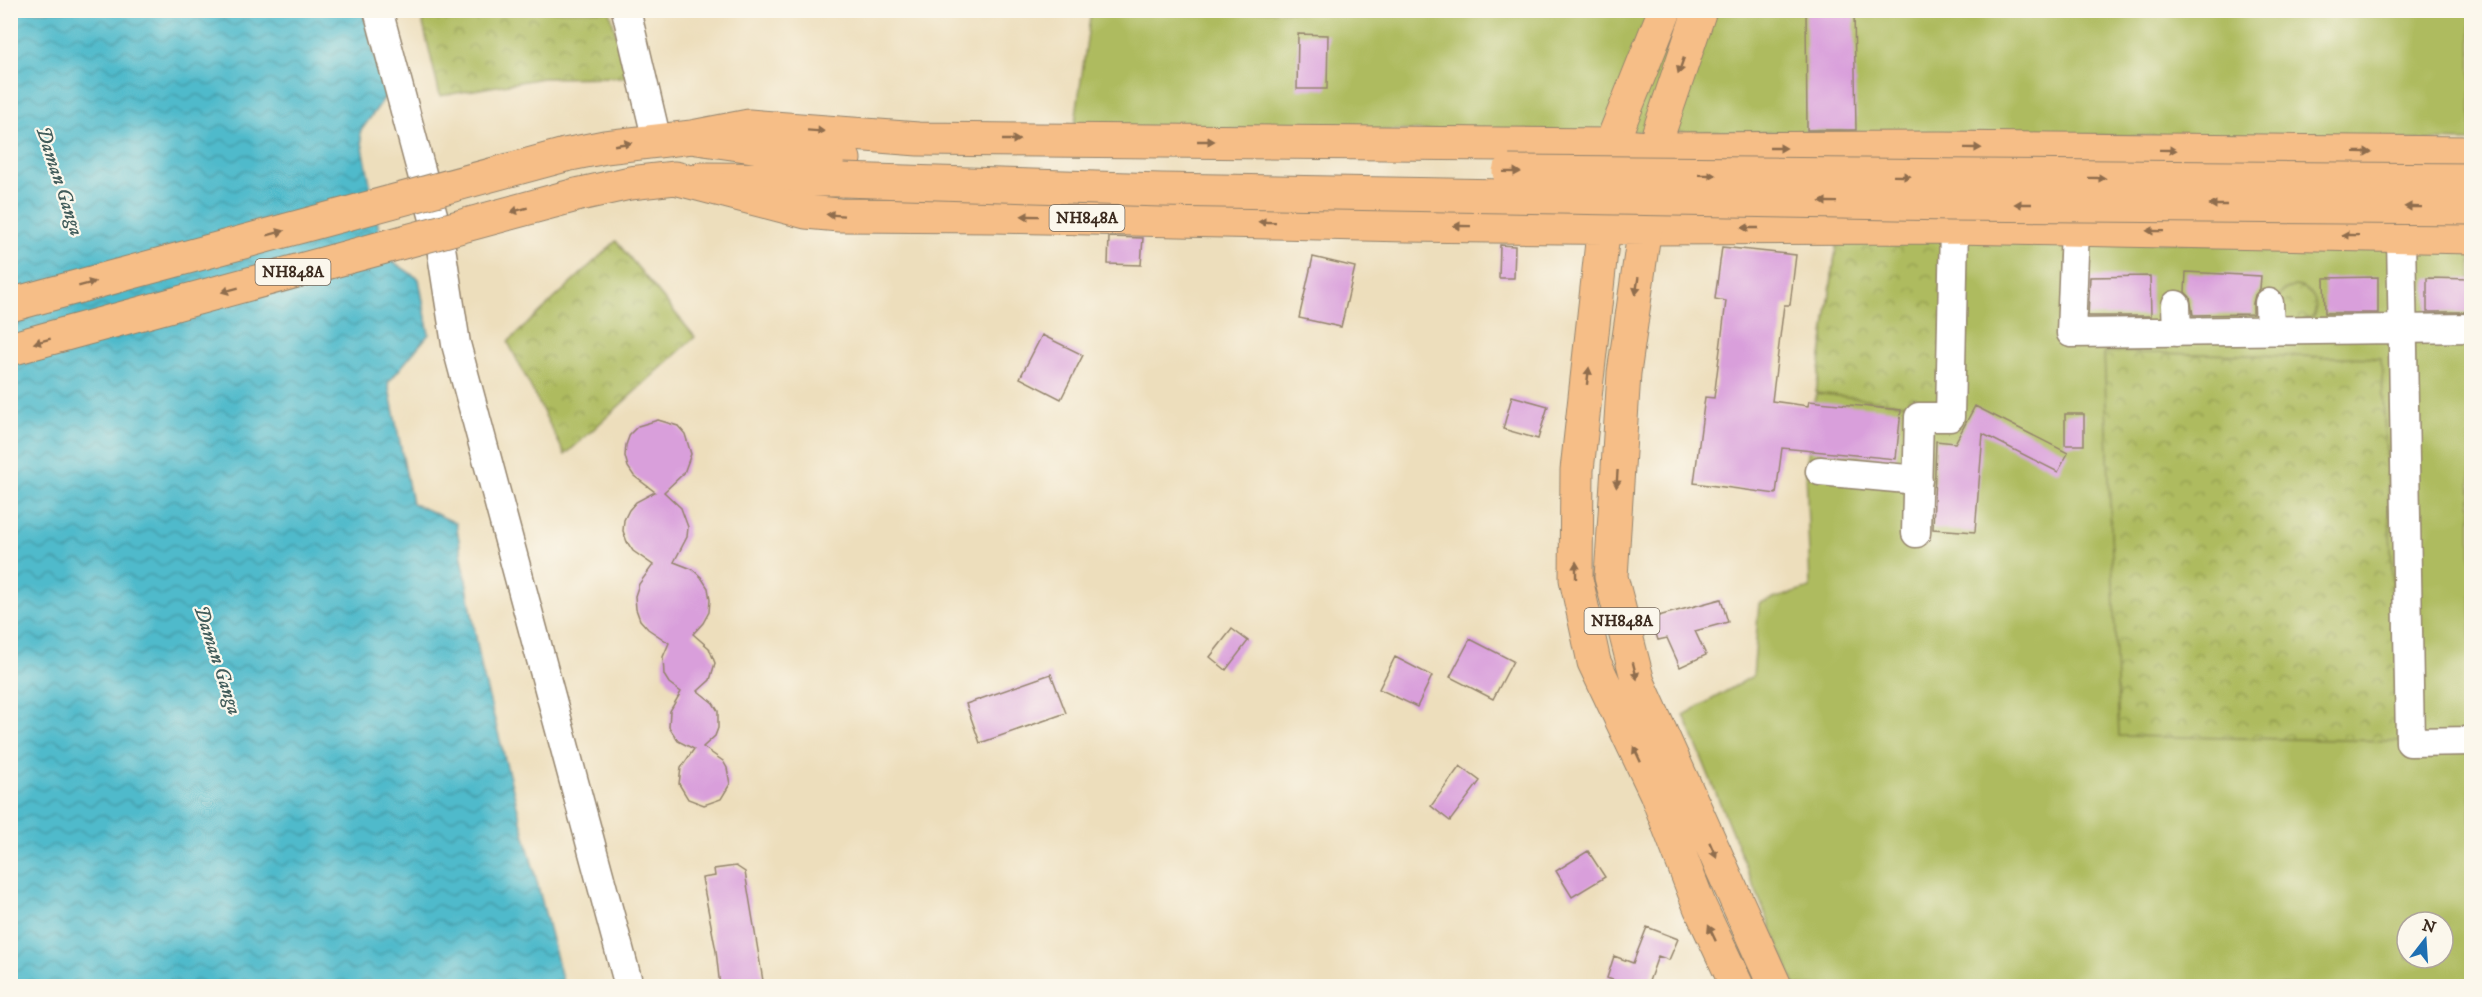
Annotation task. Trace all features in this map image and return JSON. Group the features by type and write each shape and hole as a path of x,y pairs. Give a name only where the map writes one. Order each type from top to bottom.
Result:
{"main road":[{"path":"1605,227 1607,182 1616,132 1665,10"},
{"path":"1700,10 1659,132 1646,228 1954,227 2472,237"},
{"path":"657,141 749,126 918,139 1614,145 1656,149 1941,148 2472,153"},
{"path":"692,137 844,170 1161,190 1939,204 2472,208"},
{"name":"NH848A","path":"10,305 565,154 657,141"},
{"path":"675,178 955,165 1088,169 2472,180"},
{"name":"NH848A","path":"10,349 576,195 630,183 675,178 807,212 839,215 1646,228 1624,373 1611,577 1638,682 1775,987"},
{"name":"NH848A","path":"1605,227 1577,470 1575,579 1594,662 1656,793 1700,907 1737,987"}],"street":[{"path":"378,10 440,242 456,344 629,987"},
{"path":"626,10 657,141"},
{"path":"1916,533 1919,417 1950,417 1954,227"},
{"path":"2075,229 2071,333 2177,318 2270,317 2401,329 2472,328"},
{"path":"2401,236 2410,742 2472,741"},
{"path":"1820,471 1918,480"}],"green space":[{"path":"420,11 610,11 627,77 542,78 440,96"},
{"path":"1091,11 2471,11 2471,141 1933,133 1074,129"},
{"path":"1838,234 2471,249 2471,986 1795,986 1684,715 1753,676 1759,603 1810,588 1806,468"},
{"path":"1838,234 1946,237 1956,410 1816,393"},
{"path":"616,241 695,337 565,455 508,342"},
{"path":"2295,286 2310,293 2316,306 2313,317 2288,324 2276,301 2284,290"},
{"path":"2104,352 2381,358 2401,741 2119,736"}],"water":[{"name":"Daman Ganga","path":"10,11 363,11 385,97 360,132 384,256 419,279 429,334 388,383 412,503 456,523 482,671 564,986 11,986"}],"building":[{"path":"1806,10 1854,10 1856,130 1807,130"},
{"path":"1298,34 1328,35 1327,89 1297,89"},
{"path":"1109,237 1143,238 1141,265 1108,264"},
{"path":"1500,245 1515,246 1514,278 1499,278"},
{"path":"1722,247 1796,255 1790,305 1784,305 1772,401 1808,406 1809,401 1901,410 1896,459 1782,448 1776,494 1694,483 1705,397 1714,398 1726,301 1715,299"},
{"path":"1313,257 1355,267 1341,327 1299,318"},
{"path":"2186,272 2261,276 2260,289 2253,303 2253,314 2193,315 2190,297 2185,292"},
{"path":"2150,276 2151,316 2088,316 2090,277"},
{"path":"2378,277 2378,313 2325,313 2324,278"},
{"path":"2427,278 2472,279 2472,312 2427,312"},
{"path":"1042,335 1083,355 1061,399 1020,378"},
{"path":"1512,396 1548,406 1538,439 1503,429"},
{"path":"1975,406 2068,453 2058,472 1983,434 1975,532 1933,529 1936,441 1955,443"},
{"path":"2065,414 2084,414 2084,445 2065,445"},
{"path":"658,420 678,426 685,434 691,454 684,473 664,492 681,508 688,527 687,537 674,562 692,569 701,577 708,588 710,600 709,612 693,634 709,648 715,663 710,680 698,691 713,703 718,711 718,728 715,736 703,747 723,761 730,784 721,799 704,805 688,799 679,784 681,768 694,749 678,741 669,727 670,711 681,692 669,683 664,675 663,657 669,643 648,629 640,620 636,609 635,596 639,584 653,565 633,551 623,531 624,520 629,510 636,502 655,492 634,476 628,467 625,456 626,445 630,434 638,426"},
{"path":"1721,599 1728,622 1695,631 1706,655 1680,667 1667,638 1658,640 1651,618"},
{"path":"1232,629 1248,641 1226,670 1210,657"},
{"path":"1470,639 1513,661 1493,699 1450,677"},
{"path":"1395,657 1432,676 1417,707 1379,689"},
{"path":"1051,674 1066,713 980,743 966,704"},
{"path":"1460,766 1480,781 1450,821 1431,806"},
{"path":"1588,851 1605,877 1572,897 1556,871"},
{"path":"736,866 745,872 764,987 720,987 716,951 702,878 715,876 714,869"},
{"path":"1647,927 1678,939 1669,960 1658,956 1647,987 1632,987 1607,978 1614,956 1633,963"}]}
